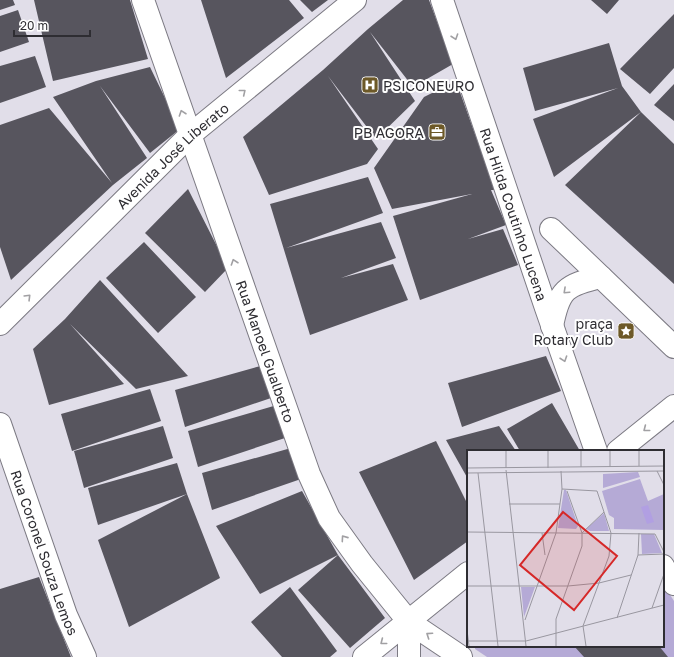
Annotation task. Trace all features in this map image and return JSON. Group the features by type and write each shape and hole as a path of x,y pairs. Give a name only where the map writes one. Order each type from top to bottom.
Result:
{"street":[{"name":"Rua Manoel Gualberto","path":"143,0 309,474 329,518 362,564 409,622 461,657"},
{"name":"Avenida José Liberato","path":"0,324 190,135 356,0"},
{"name":"Rua Hilda Coutinho Lucena","path":"442,0 552,326 596,450"},
{"path":"551,229 674,347"},
{"path":"552,326 556,307 564,292 571,287 601,277"},
{"path":"619,450 674,406"},
{"name":"Rua Coronel Souza Lemos","path":"0,424 66,615 85,657"},
{"path":"664,568 674,584"},
{"path":"364,657 467,574"},
{"path":"409,622 409,657"}],"shaded area":[{"path":"664,586 674,601 674,657 487,657 475,649 475,647 664,647"}],"building":[{"path":"0,0 13,0 15,5 0,10"},
{"path":"34,0 130,0 148,59 53,81"},
{"path":"201,0 289,0 304,18 226,78"},
{"path":"300,0 328,0 312,12"},
{"path":"403,0 429,0 453,64 413,87 370,32 415,101 376,139 328,76 378,149 367,164 269,195 243,137"},
{"path":"591,0 619,0 607,14"},
{"path":"18,10 29,42 0,52 0,16"},
{"path":"674,14 674,68 650,94 620,69"},
{"path":"609,43 622,86 641,112 554,177 533,119 618,88 535,111 523,68"},
{"path":"35,56 46,87 0,103 0,66"},
{"path":"150,67 180,129 150,153 100,86 147,158 113,185 11,280 0,247 0,125 49,108 112,183 53,97 96,81"},
{"path":"456,81 495,190 491,190 506,225 468,239 503,229 518,265 420,300 393,216 472,194 392,209 374,168 424,97"},
{"path":"674,84 674,121 654,105"},
{"path":"641,112 674,144 674,284 565,185"},
{"path":"368,177 383,213 286,248 381,222 396,258 341,278 393,264 408,300 310,335 270,204"},
{"path":"188,189 228,268 205,292 145,233"},
{"path":"144,242 196,297 158,333 106,278"},
{"path":"100,280 188,376 136,389 70,324 124,384 49,405 33,349 65,319"},
{"path":"546,356 561,391 462,427 448,383"},
{"path":"264,365 274,397 185,427 175,390"},
{"path":"150,389 161,421 72,451 61,414"},
{"path":"552,403 579,450 519,450 507,429"},
{"path":"277,405 288,437 198,467 188,431"},
{"path":"163,426 173,458 84,488 74,451"},
{"path":"499,426 515,450 467,450 467,477 446,440"},
{"path":"436,441 467,503 467,542 414,580 359,472"},
{"path":"291,448 301,479 212,510 202,473"},
{"path":"177,463 187,494 98,525 88,488"},
{"path":"302,491 338,555 260,594 216,526"},
{"path":"187,494 220,578 129,627 98,540"},
{"path":"338,555 385,618 350,648 298,590"},
{"path":"39,577 71,657 0,657 0,589"},
{"path":"290,587 337,651 330,657 282,657 251,622"},
{"path":"575,647 660,647 668,657 584,657"}],"place":[{"name":"PSICONEURO","path":"370,85"},
{"name":"PB AGORA","path":"437,132"},
{"name":"praça Rotary Club","path":"626,331"}]}
